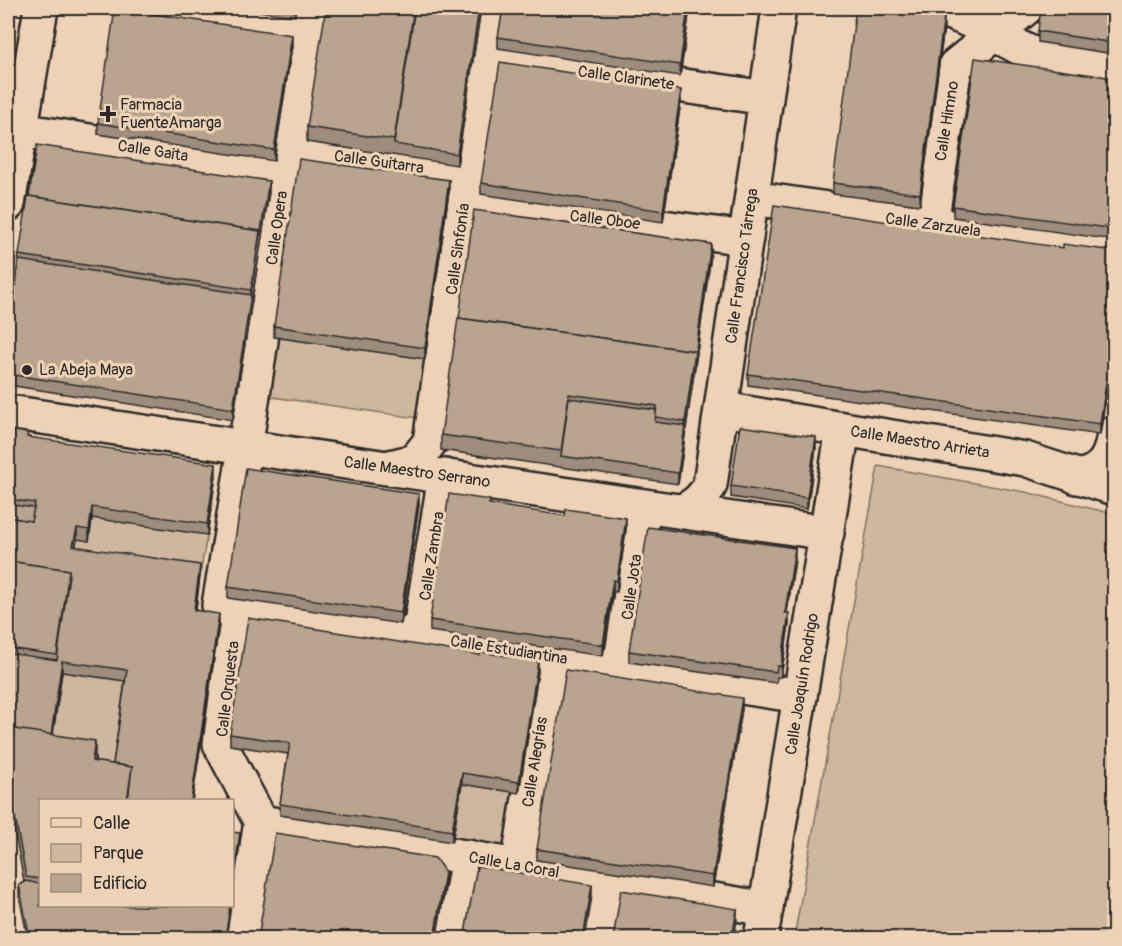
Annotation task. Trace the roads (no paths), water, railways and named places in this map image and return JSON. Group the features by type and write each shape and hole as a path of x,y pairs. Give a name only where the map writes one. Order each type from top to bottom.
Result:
{"street":[{"path":"8,204 41,8"},
{"path":"169,8 308,19"},
{"name":"Calle Sinfonía","path":"390,467 415,461 430,442 493,8"},
{"name":"Calle Francisco Tárrega","path":"682,511 699,501 710,485 779,8"},
{"path":"930,8 952,10 994,35 1035,54 1114,67"},
{"name":"Calle Himno","path":"931,224 955,66 1026,8"},
{"name":"Calle Opera","path":"245,449 308,19"},
{"name":"Calle Clarinete","path":"486,57 766,98"},
{"name":"Calle Gaita","path":"20,130 287,160"},
{"name":"Calle Guitarra","path":"287,160 467,188"},
{"name":"Calle Oboe","path":"467,188 746,238"},
{"name":"Calle Zarzuela","path":"752,198 1114,251"},
{"name":"Calle Maestro Arrieta","path":"722,409 1025,459 1114,488"},
{"name":"Calle Maestro Serrano","path":"8,412 245,449 390,467 827,533"},
{"name":"Calle Joaquín Rodrigo","path":"763,924 843,429"},
{"path":"1077,477 1096,472 1104,464 1110,455 1114,433"},
{"name":"Calle Orquesta","path":"245,449 229,606 220,744 261,822"},
{"name":"Calle Zambra","path":"419,636 445,476"},
{"name":"Calle Jota","path":"620,668 644,506"},
{"name":"Calle Estudiantina","path":"229,606 800,696"},
{"name":"Calle Alegrías","path":"518,866 552,657"},
{"path":"242,939 261,822"},
{"name":"Calle La Coral","path":"261,822 606,881 763,924"},
{"path":"454,939 468,857"},
{"path":"597,939 606,881"}],"place":[{"name":"Farmacia FuenteAmarga","path":"108,114"},
{"name":"La Abeja Maya","path":"27,370"}]}
